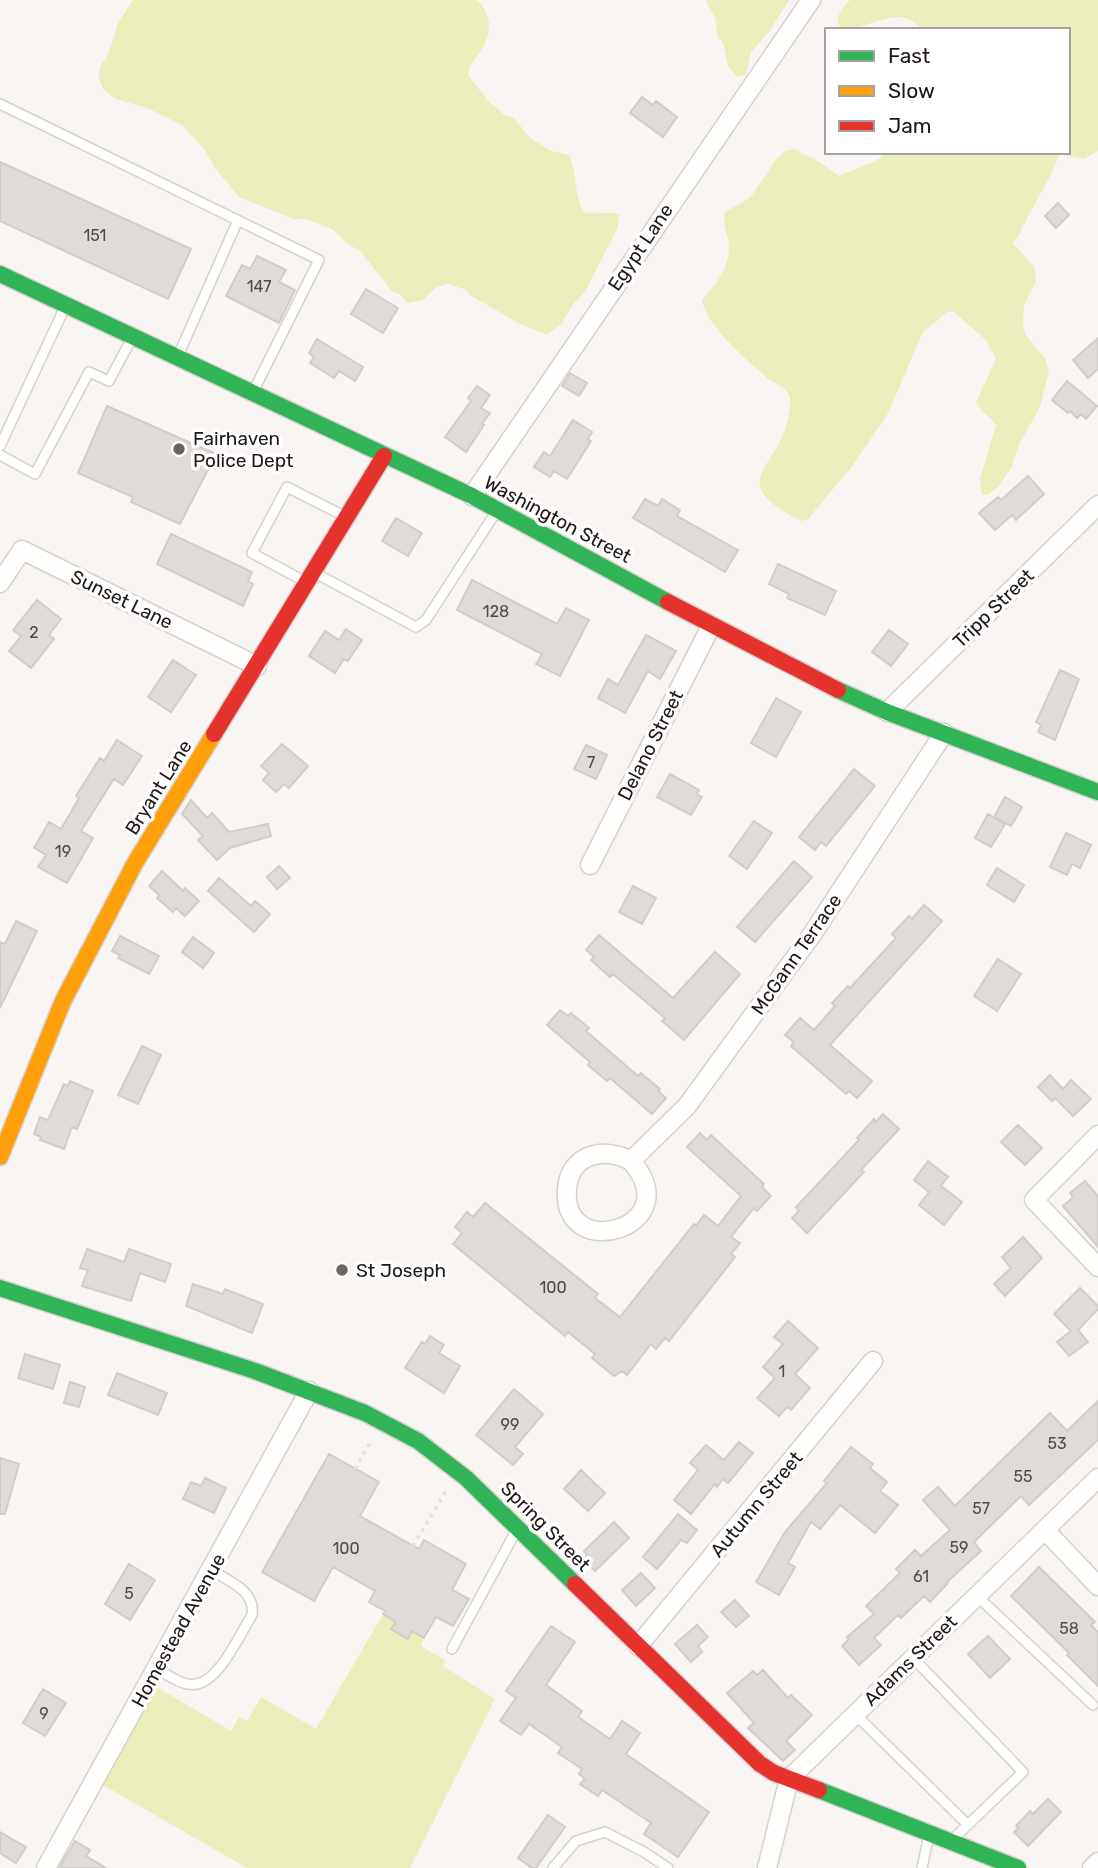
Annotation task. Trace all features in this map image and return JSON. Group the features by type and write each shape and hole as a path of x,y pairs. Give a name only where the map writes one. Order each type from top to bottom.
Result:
{"street":[{"name":"Egypt Lane","path":"472,496 811,0"},
{"name":"Washington Street","path":"0,274 472,496 778,661 887,712 1096,788"},
{"name":"Bryant Lane","path":"0,1157 63,1002 135,863 384,456"},
{"name":"Tripp Street","path":"887,712 1098,505"},
{"name":"Sunset Lane","path":"0,583 22,550 257,666"},
{"name":"Delano Street","path":"590,865 711,625"},
{"name":"McGann Terrace","path":"631,1161 687,1106 813,933 944,733"},
{"path":"1098,1135 1034,1200 1098,1267"},
{"path":"593,1154 619,1154 631,1161 640,1171 646,1196 635,1220 625,1228 599,1232 577,1220 569,1208 566,1196 567,1182 572,1170 593,1154"},
{"name":"Spring Street","path":"0,1288 309,1391 383,1421 418,1441 458,1471 748,1754 774,1773 951,1842 983,1862 1018,1868"},
{"name":"Autumn Street","path":"638,1646 873,1361"},
{"name":"Homestead Avenue","path":"46,1868 309,1391"},
{"name":"Adams Street","path":"789,1779 1098,1478"},
{"path":"1045,1530 1098,1586"},
{"path":"766,1868 789,1779"},
{"path":"1092,1868 1098,1862"}],"lane":[{"path":"0,104 319,260 252,393"},
{"path":"177,358 238,220"},
{"path":"0,446 65,305"},
{"path":"0,455 36,474 89,372 109,381 132,337"},
{"path":"347,517 287,487 252,553 416,627 426,620 498,510"},
{"path":"452,1649 518,1528"},
{"path":"157,1669 187,1684 207,1680 217,1672 252,1615 253,1606 248,1595 211,1570"},
{"path":"977,1596 1093,1705"},
{"path":"913,1658 1023,1772 951,1842"},
{"path":"855,1714 968,1825"},
{"path":"552,1868 576,1841 605,1832 668,1868"},
{"path":"922,1868 929,1833"}],"path":[{"path":"355,1469 383,1421"},
{"path":"413,1546 458,1471"}],"green space":[{"path":"133,0 476,0 486,13 489,30 484,46 471,64 468,75 489,102 506,116 514,118 530,138 551,151 569,155 579,200 585,213 619,215 617,229 585,292 573,304 562,323 547,335 518,323 470,295 467,290 448,284 437,287 423,300 408,303 401,295 392,291 360,251 332,229 307,219 293,219 239,197 215,168 205,150 182,125 147,108 116,99 103,89 98,75 101,65 108,55 118,23"},
{"path":"705,0 789,0 769,32 751,52 746,75 737,77 728,66 715,18"},
{"path":"850,0 1098,0 1098,151 1084,159 1059,154 1070,154 1070,28 919,28 913,21 894,17 855,28 840,28 838,17"},
{"path":"794,149 839,176 876,161 885,154 1059,154 1047,182 1013,243 1034,267 1036,281 1024,305 1023,326 1026,335 1046,360 1049,372 1040,407 1018,446 1012,466 999,486 988,495 982,494 980,479 996,425 976,402 996,359 986,340 953,311 947,312 923,332 887,415 853,465 808,519 801,521 765,496 760,485 761,475 782,437 788,419 790,397 783,387 770,381 728,342 711,321 702,300 717,282 727,261 729,245 725,212 750,198 777,158 785,151"},
{"path":"383,1614 396,1622 392,1630 407,1639 412,1631 424,1638 421,1646 445,1660 443,1666 495,1699 410,1868 247,1868 96,1781 150,1683 231,1731 239,1717 247,1721 261,1697 316,1729"}],"building":[{"path":"642,97 653,105 656,101 677,117 663,137 630,113"},
{"path":"0,162 191,249 168,299 0,221"},
{"path":"1058,203 1069,215 1056,228 1045,216"},
{"path":"257,256 286,270 279,282 295,290 279,323 226,296 242,265 250,269"},
{"path":"366,289 398,308 383,333 351,314"},
{"path":"1098,338 1098,369 1088,378 1073,360"},
{"path":"317,339 363,367 355,381 339,371 334,378 310,363 314,357 309,353"},
{"path":"570,373 587,383 579,396 562,386"},
{"path":"1067,381 1097,406 1086,419 1081,414 1077,418 1070,411 1068,413 1052,400"},
{"path":"477,386 490,395 481,408 490,413 466,452 445,437 471,401 468,398"},
{"path":"107,406 216,454 180,524 131,502 133,497 78,473"},
{"path":"573,420 592,432 588,439 591,441 567,479 554,471 550,477 534,467 544,452 550,456"},
{"path":"1028,476 1044,494 1016,520 1012,515 995,530 979,513 998,497 1001,500"},
{"path":"645,499 658,506 662,499 680,510 677,516 738,550 725,572 633,518"},
{"path":"396,518 422,533 408,556 382,541"},
{"path":"171,534 252,572 248,581 253,584 243,606 157,564"},
{"path":"778,564 836,591 825,615 787,598 789,594 769,584"},
{"path":"472,580 557,624 566,608 589,620 560,676 536,664 542,654 457,610"},
{"path":"37,600 61,619 49,635 54,639 31,668 9,651 21,636 13,630"},
{"path":"346,629 362,640 348,661 344,659 335,673 309,656 325,631 339,640"},
{"path":"889,630 908,644 891,666 872,652"},
{"path":"646,635 676,651 660,679 648,671 625,713 598,698 608,679 618,685"},
{"path":"173,660 196,675 171,712 148,697"},
{"path":"1060,670 1079,679 1055,740 1038,732 1041,725 1036,722"},
{"path":"776,698 801,712 776,757 751,743"},
{"path":"117,740 142,756 123,785 114,779 81,831 93,838 67,883 38,867 46,855 34,848 49,822 61,829 79,798 76,796 100,758 104,761"},
{"path":"282,744 308,766 289,788 284,784 276,792 263,780 269,773 261,766"},
{"path":"586,745 607,755 596,779 574,769"},
{"path":"854,769 875,786 826,846 821,842 815,850 799,837"},
{"path":"670,774 699,790 696,794 702,797 691,815 657,797"},
{"path":"1005,797 1022,807 1011,826 994,817"},
{"path":"191,800 207,818 212,813 229,832 268,824 271,836 230,848 217,860 198,840 203,836 182,814"},
{"path":"988,814 1005,824 991,847 975,838"},
{"path":"754,821 772,833 747,869 729,856"},
{"path":"1066,833 1091,845 1080,868 1072,864 1067,875 1050,867"},
{"path":"794,861 812,877 755,942 737,927"},
{"path":"279,866 290,878 277,889 267,877"},
{"path":"997,868 1024,885 1014,902 987,885"},
{"path":"162,871 183,891 185,888 199,901 185,916 176,908 173,912 157,898 159,895 149,886"},
{"path":"219,878 251,906 255,901 270,914 254,932 208,891"},
{"path":"633,886 656,898 642,924 619,912"},
{"path":"924,905 942,921 830,1045 872,1081 857,1098 849,1091 846,1094 791,1046 794,1042 785,1035 800,1018 814,1030 835,1006 832,1003 848,986 850,988 896,938 892,934 909,916 912,919"},
{"path":"16,921 37,931 0,1008 0,942 5,944"},
{"path":"599,935 673,998 715,952 740,974 684,1040 662,1021 665,1018 613,974 610,977 591,960 594,957 586,950"},
{"path":"120,936 159,956 149,974 118,958 120,955 112,951"},
{"path":"193,937 214,953 203,968 182,952"},
{"path":"998,959 1021,974 997,1011 974,996"},
{"path":"560,1010 568,1016 571,1013 589,1028 586,1031 638,1076 641,1073 660,1089 658,1091 666,1098 652,1114 610,1078 607,1081 588,1065 590,1062 547,1025"},
{"path":"142,1046 161,1055 138,1104 118,1095"},
{"path":"1050,1075 1063,1089 1071,1080 1091,1099 1073,1116 1055,1098 1052,1101 1038,1087"},
{"path":"70,1081 93,1091 77,1129 72,1127 64,1149 40,1140 41,1137 34,1134 40,1117 47,1120 49,1118 64,1084 68,1086"},
{"path":"883,1114 899,1129 861,1170 864,1172 807,1233 792,1218 799,1211 796,1207 859,1140 857,1138 874,1119 876,1122"},
{"path":"1018,1125 1042,1148 1025,1165 1001,1142"},
{"path":"700,1133 707,1140 711,1135 764,1184 762,1187 771,1196 757,1211 754,1208 731,1237 740,1243 731,1254 735,1257 669,1341 665,1338 656,1349 651,1344 627,1375 622,1371 614,1376 592,1358 595,1354 568,1332 565,1336 453,1244 462,1233 455,1227 467,1212 473,1217 485,1203 598,1294 595,1298 620,1317 694,1224 696,1226 704,1215 718,1226 741,1196 687,1147"},
{"path":"928,1161 948,1177 941,1186 962,1202 944,1225 919,1205 929,1192 914,1180"},
{"path":"1085,1181 1098,1196 1098,1247 1063,1206 1073,1197 1070,1193"},
{"path":"1023,1237 1042,1258 1005,1296 994,1284 1011,1268 1002,1257"},
{"path":"87,1249 124,1262 129,1249 171,1264 165,1282 140,1273 131,1301 82,1286 88,1270 80,1268"},
{"path":"193,1284 223,1294 225,1289 263,1304 252,1333 186,1306"},
{"path":"1080,1288 1098,1309 1078,1330 1088,1342 1069,1356 1057,1342 1071,1331 1054,1314"},
{"path":"788,1321 818,1348 795,1374 810,1388 791,1410 787,1407 779,1416 757,1398 775,1378 763,1367 783,1344 774,1337"},
{"path":"430,1336 444,1345 439,1353 460,1366 444,1393 405,1368 422,1342 425,1344"},
{"path":"25,1354 60,1365 53,1389 18,1378"},
{"path":"117,1373 167,1393 158,1415 108,1395"},
{"path":"70,1382 85,1387 79,1407 64,1403"},
{"path":"514,1389 543,1414 515,1447 523,1454 513,1465 476,1435"},
{"path":"1098,1401 1098,1440 1029,1505 1021,1496 974,1542 981,1551 947,1582 930,1602 924,1596 901,1618 898,1615 874,1638 881,1645 859,1665 842,1646 849,1639 847,1637 874,1614 866,1606 900,1573 896,1569 915,1550 921,1556 950,1530 923,1500 938,1487 955,1506 1050,1413 1067,1431"},
{"path":"739,1442 753,1453 728,1483 723,1479 717,1487 715,1484 691,1514 674,1500 698,1470 690,1463 706,1445 724,1460"},
{"path":"851,1447 873,1464 870,1468 887,1482 880,1491 898,1505 875,1533 840,1505 820,1529 811,1522 788,1563 795,1567 779,1595 756,1582 785,1532 827,1483 824,1481"},
{"path":"329,1454 379,1482 360,1516 419,1549 424,1540 466,1564 452,1590 469,1599 453,1626 436,1617 424,1638 412,1631 408,1639 391,1629 396,1622 383,1614 385,1611 369,1602 375,1591 333,1567 314,1601 262,1572"},
{"path":"0,1458 19,1464 5,1514 0,1514"},
{"path":"581,1470 605,1493 588,1511 564,1489"},
{"path":"205,1478 226,1488 214,1513 183,1499 191,1482 201,1486"},
{"path":"678,1514 697,1530 687,1543 681,1540 657,1569 643,1557"},
{"path":"614,1522 629,1538 595,1571 583,1559 587,1555 584,1551"},
{"path":"129,1564 155,1580 130,1620 105,1604"},
{"path":"1039,1567 1095,1622 1091,1625 1098,1632 1098,1686 1011,1596"},
{"path":"641,1573 655,1588 636,1606 622,1590"},
{"path":"735,1600 749,1616 736,1627 721,1612"},
{"path":"697,1625 708,1637 698,1646 702,1652 691,1662 675,1644"},
{"path":"551,1626 575,1642 546,1685 582,1711 578,1717 610,1739 622,1721 640,1733 626,1754 709,1812 678,1857 644,1834 651,1823 602,1790 598,1796 580,1784 585,1779 579,1774 582,1769 558,1753 562,1747 529,1724 521,1735 500,1721 516,1698 506,1691"},
{"path":"988,1636 1010,1659 990,1678 968,1654"},
{"path":"763,1670 788,1698 791,1695 812,1715 786,1741 795,1750 783,1761 748,1728 754,1723 727,1693 753,1671 757,1675"},
{"path":"43,1689 66,1703 45,1736 23,1723"},
{"path":"1048,1799 1061,1812 1028,1846 1014,1832 1019,1828 1016,1826 1030,1811 1033,1814"},
{"path":"548,1815 565,1827 536,1868 532,1868 518,1858"},
{"path":"0,1832 26,1847 16,1863 0,1853"},
{"path":"75,1841 90,1850 86,1856 106,1868 59,1868"}],"traffic: fast":[{"path":"0,274 472,496 668,602"},
{"path":"838,690 887,712 1098,792"},
{"path":"0,1288 255,1371 365,1413 418,1441 466,1478 575,1584"},
{"path":"819,1790 1018,1868"}],"traffic: slow":[{"path":"0,1157 63,1001 135,863 214,734"}],"traffic: jam":[{"path":"214,734 384,456"},
{"path":"668,602 838,690"},
{"path":"575,1584 760,1764 774,1773 819,1790"}],"place":[{"name":"Fairhaven Police Dept","path":"179,449"},
{"name":"St Joseph","path":"342,1270"}]}
